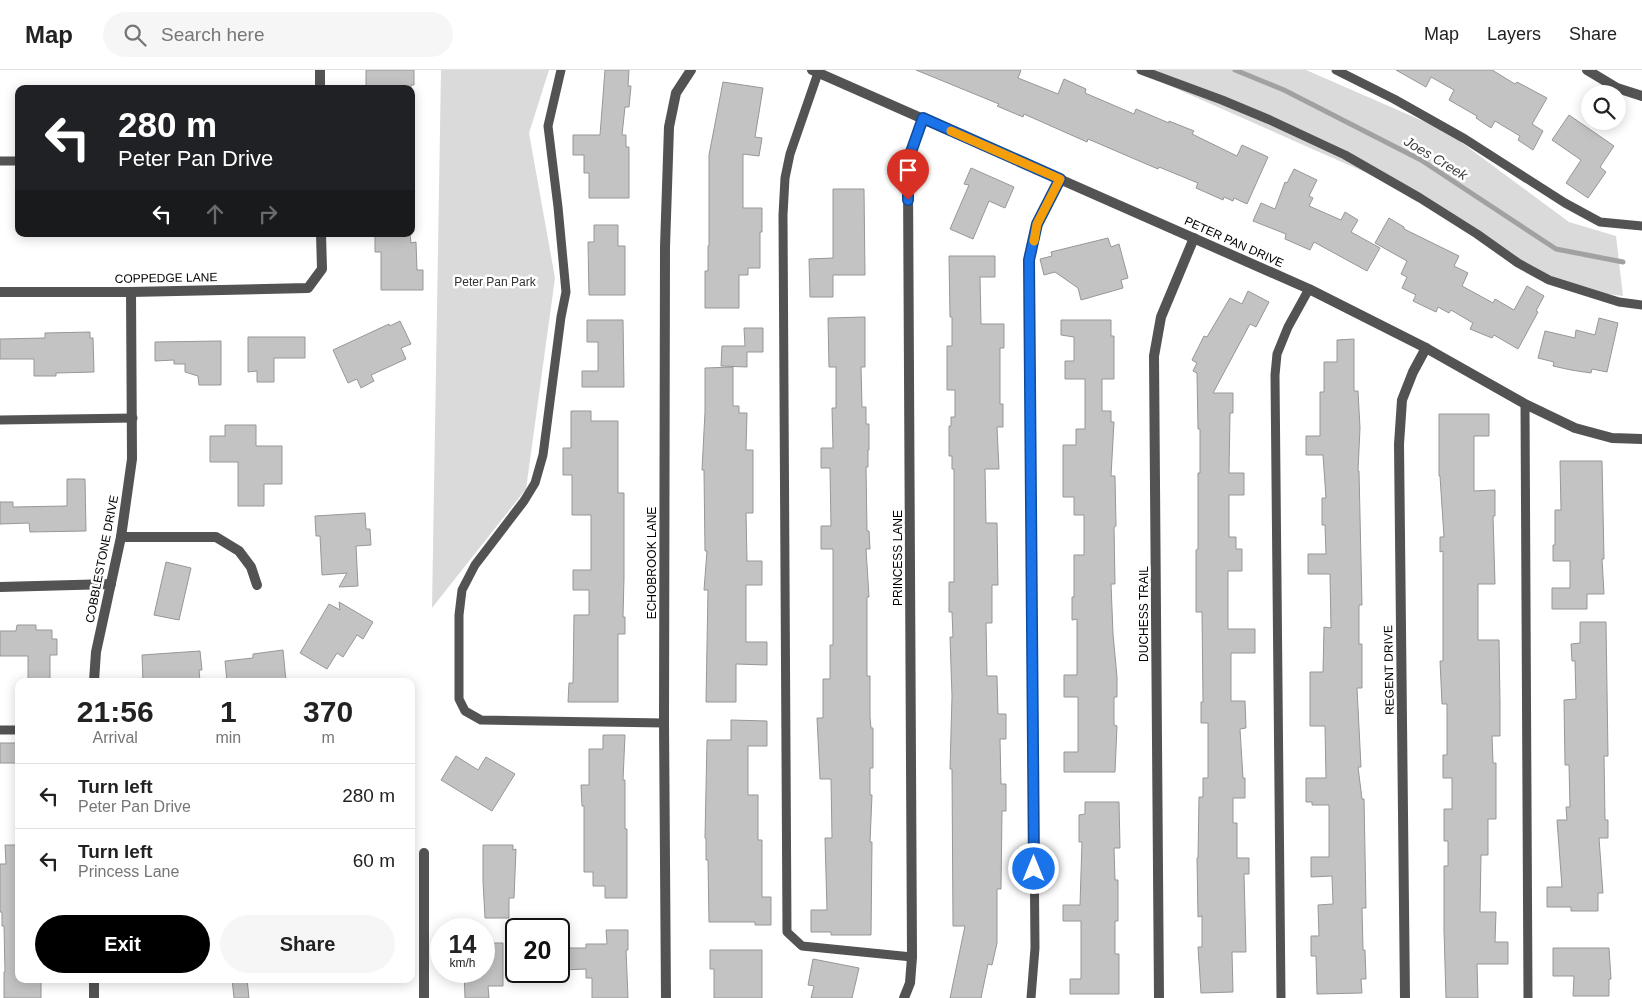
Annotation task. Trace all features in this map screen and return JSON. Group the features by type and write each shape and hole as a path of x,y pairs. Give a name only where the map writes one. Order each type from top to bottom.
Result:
{"street":[{"path":"320,70 320,85"},
{"name":"ECHOBROOK LANE","path":"666,998 664,723 665,247 669,128 676,93 691,70"},
{"path":"1587,70 1617,88 1642,96"},
{"name":"PETER PAN DRIVE","path":"815,71 1309,289 1426,348 1525,404 1575,428 1612,438 1642,439"},
{"name":"PRINCESS LANE","path":"904,998 910,983 912,957 908,180 911,152 923,118"},
{"name":"COPPEDGE LANE","path":"0,292 130,292 308,288 322,268 322,237"},
{"name":"DUCHESS TRAIL","path":"1160,998 1154,356 1161,317 1194,238"},
{"name":"COBBLESTONE DRIVE","path":"94,678 96,652 121,537 132,459 130,292"},
{"name":"REGENT DRIVE","path":"1405,998 1399,444 1402,400 1413,372 1426,348"},
{"path":"121,537 216,537 239,551 251,567 257,585"},
{"path":"0,587 111,584"},
{"path":"424,853 424,998"},
{"path":"94,983 94,998"}],"lane":[{"path":"561,70 548,126 566,292 543,455 535,483 524,501 475,565 462,590 459,615 459,699 465,711 481,720 664,723"},
{"path":"1141,70 1270,120 1345,155 1420,198 1477,234 1518,263 1549,280 1619,302 1642,305"},
{"path":"1336,70 1394,99 1465,139 1565,203 1600,222 1642,226"},
{"path":"815,71 790,154 785,178 783,215 787,932 802,946 912,957"},
{"path":"0,161 15,161"},
{"path":"1031,998 1034,938 1029,260 1037,224 1060,179"},
{"path":"1281,998 1275,375 1277,354 1288,327 1309,289"},
{"path":"1525,404 1528,998"},
{"path":"0,420 133,418"},
{"path":"0,730 15,730"}],"green space":[{"name":"Peter Pan Park","path":"441,70 549,70 529,133 555,278 526,489 432,608"},
{"path":"1134,70 1306,70 1446,131 1569,222 1616,236 1623,296 1563,288 1421,197"}],"building":[{"path":"366,70 414,70 414,85 366,85"},
{"path":"605,70 629,70 628,86 631,86 629,107 625,107 622,135 626,135 626,147 629,147 629,198 589,198 589,173 584,173 584,155 573,155 573,135 600,135"},
{"path":"916,70 1021,70 1018,78 1058,94 1064,79 1086,89 1085,93 1134,114 1136,109 1194,131 1192,134 1237,156 1242,145 1268,157 1247,204 1234,198 1233,201 1224,197 1223,200 1196,188 1198,183 1159,167 1158,169 1088,139 1087,142 1024,114 1023,117 997,106 999,104"},
{"path":"1396,70 1492,70 1515,84 1517,82 1547,98 1532,124 1543,131 1533,150 1518,140 1520,136 1495,121 1491,128 1476,118 1477,116 1449,100 1454,90 1431,77 1426,87"},
{"path":"723,82 763,88 755,137 762,138 759,156 743,154 743,208 762,208 760,268 748,268 748,275 739,275 739,308 705,308 705,271 708,271 709,246 709,155"},
{"path":"1569,115 1581,123 1581,130 1591,130 1614,146 1600,167 1606,172 1588,198 1566,183 1581,160 1552,140"},
{"path":"971,168 1014,187 1005,208 989,201 973,239 950,229 969,185 964,184"},
{"path":"1294,169 1317,180 1309,196 1313,198 1309,206 1341,220 1345,212 1358,220 1351,232 1380,248 1367,271 1314,242 1310,250 1285,239 1286,234 1253,221 1261,203 1275,209 1285,182 1287,183"},
{"path":"833,189 864,189 865,275 833,275 833,297 810,297 809,259 833,258"},
{"path":"1389,218 1404,227 1404,229 1459,256 1454,266 1468,273 1462,286 1493,303 1495,299 1514,310 1527,286 1544,296 1536,311 1538,312 1518,349 1494,335 1492,338 1470,329 1473,323 1451,310 1449,313 1438,307 1436,312 1413,301 1416,295 1402,288 1407,277 1401,274 1407,261 1375,243"},
{"path":"594,225 618,225 618,246 625,246 625,295 589,295 588,242 594,242"},
{"path":"375,237 410,237 411,243 416,242 417,270 423,270 423,290 381,290 381,252 375,252"},
{"path":"1108,238 1111,247 1119,244 1128,278 1121,280 1123,288 1081,300 1078,288 1055,272 1044,275 1040,259 1052,256 1051,252"},
{"path":"949,256 995,256 995,277 980,277 981,324 1004,324 1004,348 1000,348 1000,404 1003,404 1003,427 997,427 999,469 985,469 986,523 997,523 998,585 992,585 992,623 986,623 987,676 997,676 998,714 1006,714 1006,739 1000,739 1001,784 1006,784 1006,811 1002,811 1001,889 997,889 997,943 992,965 988,964 981,998 950,998 965,926 953,926 950,637 953,637 952,612 949,612 949,582 954,582 954,469 952,469 952,456 949,456 949,426 951,426 951,417 955,417 955,390 947,390 947,346 952,346"},
{"path":"1248,291 1269,302 1256,327 1250,324 1213,393 1233,393 1233,413 1230,413 1229,473 1244,473 1244,495 1229,495 1229,537 1236,537 1236,549 1242,549 1242,571 1228,571 1228,629 1255,629 1255,653 1231,653 1231,701 1245,701 1246,728 1240,729 1245,798 1233,798 1233,823 1237,823 1237,858 1249,858 1249,874 1244,874 1246,952 1232,952 1233,992 1201,993 1198,947 1202,947 1202,916 1198,917 1197,858 1199,797 1203,797 1203,778 1208,778 1208,723 1201,723 1201,702 1203,702 1202,612 1196,612 1200,429 1198,429 1197,373 1193,371 1197,363 1192,360 1204,336 1207,337 1230,298 1242,304"},
{"path":"865,317 865,367 861,367 862,407 866,407 866,424 869,424 868,467 866,467 867,531 869,531 870,549 866,549 869,597 867,597 867,676 870,676 870,717 871,728 873,728 873,768 870,768 870,795 872,795 870,842 872,842 871,935 831,935 831,932 811,932 811,910 827,910 825,838 832,838 831,779 820,779 817,718 823,718 823,679 830,679 830,645 833,645 833,549 821,549 821,526 831,526 830,468 821,468 821,448 833,448 832,408 836,408 836,367 829,367 828,318"},
{"path":"1599,318 1618,323 1607,372 1592,369 1591,373 1571,370 1553,366 1554,362 1538,358 1545,331 1575,338 1576,330 1595,335"},
{"path":"587,320 623,320 624,387 582,387 582,371 598,371 598,342 587,342"},
{"path":"1061,320 1111,320 1111,336 1114,336 1114,379 1102,379 1102,411 1111,411 1111,422 1114,422 1111,476 1115,476 1115,584 1111,584 1117,677 1117,697 1114,697 1114,725 1117,726 1115,772 1064,772 1064,752 1078,752 1078,697 1064,697 1064,675 1077,675 1077,619 1072,620 1072,597 1074,597 1074,555 1084,555 1084,515 1074,515 1074,497 1063,497 1063,445 1076,445 1076,429 1085,429 1085,379 1065,379 1065,361 1074,361 1074,337 1061,335"},
{"path":"400,321 411,344 401,348 406,359 371,375 374,381 361,388 357,379 348,383 333,350 389,324 390,326"},
{"path":"744,328 763,328 763,352 747,352 747,367 721,366 722,346 745,346"},
{"path":"90,332 90,338 93,338 94,372 56,373 56,376 34,376 34,359 0,359 0,339 45,338 45,333"},
{"path":"248,337 305,337 305,358 274,358 274,382 257,382 257,371 248,372"},
{"path":"1354,339 1354,391 1358,391 1360,428 1358,471 1362,605 1359,605 1359,644 1362,644 1362,688 1357,688 1361,767 1358,767 1362,799 1364,799 1366,908 1362,908 1366,979 1361,979 1362,993 1317,994 1316,956 1311,956 1311,936 1319,936 1318,905 1333,904 1332,876 1311,877 1311,857 1329,857 1329,805 1312,805 1312,802 1306,802 1306,778 1326,778 1325,726 1310,726 1310,672 1323,672 1324,627 1331,628 1330,574 1308,574 1308,554 1326,554 1325,525 1322,525 1322,498 1326,498 1323,455 1306,455 1306,436 1320,436 1320,392 1324,392 1324,362 1337,362 1337,340"},
{"path":"221,341 221,385 199,385 198,376 185,372 185,364 174,364 174,360 155,361 155,342"},
{"path":"733,367 733,406 739,406 739,413 747,413 746,450 753,450 753,513 746,513 747,561 762,561 762,585 746,585 746,642 767,642 767,665 736,664 736,702 706,702 708,590 704,590 707,551 705,551 704,470 702,470 705,368"},
{"path":"571,411 591,411 591,421 618,421 618,493 624,493 623,617 625,617 625,634 618,634 618,702 568,702 569,683 573,683 574,615 589,615 589,590 573,590 573,570 591,570 591,515 572,515 572,475 563,475 563,448 571,448"},
{"path":"1439,414 1489,414 1489,436 1474,436 1474,491 1495,490 1495,516 1493,516 1495,584 1478,584 1478,640 1499,640 1500,736 1492,736 1493,763 1496,763 1496,819 1488,819 1488,855 1481,855 1480,912 1496,912 1495,942 1508,942 1508,964 1477,964 1478,998 1446,998 1444,866 1448,866 1448,841 1444,841 1444,809 1452,809 1452,778 1443,778 1443,755 1447,755 1447,704 1442,704 1440,661 1443,661 1443,551 1440,552 1440,537 1444,537 1439,476"},
{"path":"225,425 256,425 256,446 282,446 282,484 264,484 264,506 238,506 238,462 210,462 210,436 225,436"},
{"path":"1560,461 1602,461 1604,594 1587,594 1587,609 1552,609 1552,588 1570,588 1570,561 1553,561 1555,510 1561,510"},
{"path":"67,479 85,479 86,531 30,532 29,523 0,524 0,502 13,502 13,507 67,506"},
{"path":"365,513 366,529 370,529 371,545 356,546 358,586 339,587 347,573 322,575 320,536 316,536 315,516"},
{"path":"166,562 191,568 179,620 154,615"},
{"path":"339,602 373,622 363,639 357,635 343,657 337,653 327,669 300,653 329,604 340,610"},
{"path":"1580,622 1606,622 1608,756 1604,756 1605,820 1608,820 1608,838 1599,838 1603,893 1598,893 1598,911 1571,911 1571,907 1547,907 1547,887 1562,887 1557,820 1567,820 1566,807 1570,807 1569,765 1565,765 1564,700 1576,699 1575,661 1572,661 1571,644 1580,643"},
{"path":"17,625 36,625 36,630 52,630 52,639 57,639 57,655 50,655 50,678 28,678 28,656 0,656 0,631 16,631"},
{"path":"283,650 286,678 227,678 225,661 253,658 253,654"},
{"path":"200,651 202,670 199,670 200,678 143,678 142,655"},
{"path":"731,720 767,721 767,746 748,746 748,795 758,795 758,840 762,840 762,897 771,897 771,925 755,925 755,922 709,922 708,860 706,860 705,838 707,740 731,740"},
{"path":"603,735 625,735 623,780 625,780 625,829 627,829 627,898 605,898 605,886 593,886 593,872 584,872 584,806 582,806 581,785 589,785 589,749 603,749"},
{"path":"0,743 15,743 15,763 0,763"},
{"path":"456,756 478,770 486,757 515,774 492,811 441,780"},
{"path":"1085,802 1119,802 1120,848 1114,848 1115,880 1118,880 1118,921 1115,921 1115,954 1119,954 1119,994 1070,994 1070,979 1081,979 1081,921 1063,921 1063,905 1080,905 1082,842 1079,842 1079,815 1085,814"},
{"path":"5,845 15,845 15,983 41,983 41,998 4,998 4,926 2,926 2,912 0,912 0,864 6,864"},
{"path":"483,845 513,845 513,850 516,849 514,898 509,898 509,918 485,918"},
{"path":"606,930 628,930 628,950 626,950 628,998 592,998 592,978 586,978 586,969 570,970 570,948 586,948 586,944 607,944"},
{"path":"495,943 503,943 503,986 488,986 489,998 465,998 464,983 495,983"},
{"path":"1553,948 1609,948 1611,979 1609,979 1609,996 1573,996 1574,976 1553,976"},
{"path":"710,950 762,950 762,998 714,998 714,969 710,969"},
{"path":"813,959 859,968 852,998 811,998 814,986 808,985"},
{"path":"232,983 247,983 249,998 234,998"}],"waterway":[{"name":"Joes Creek","path":"1235,70 1284,90 1421,160 1556,249 1623,262"}],"slow traffic":[{"path":"951,131 1060,179 1037,224 1034,241"}],"route":[{"path":"908,200 911,152 923,118 1060,179 1037,224 1029,260 1034,869"}]}
